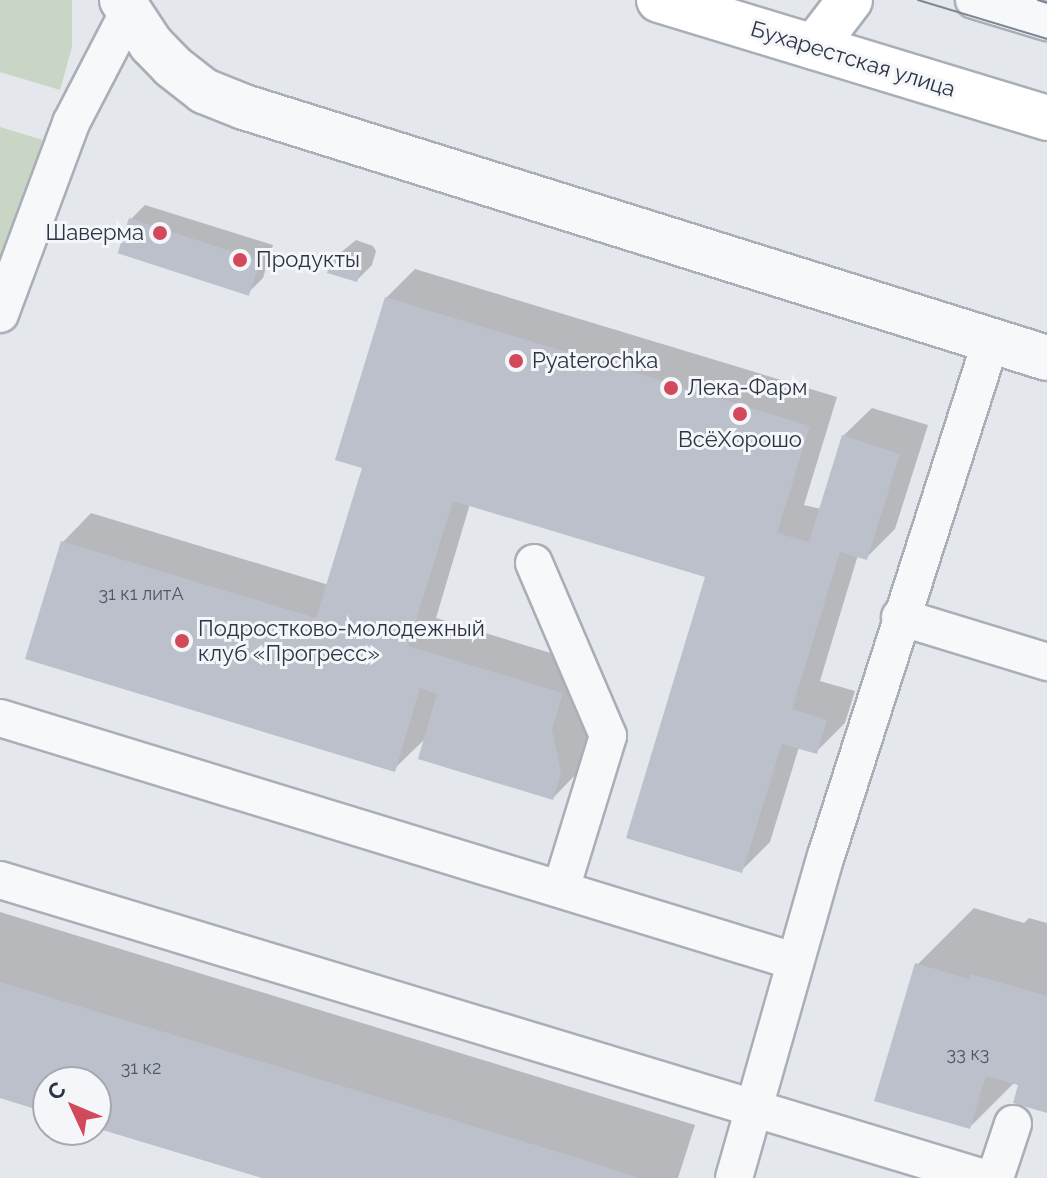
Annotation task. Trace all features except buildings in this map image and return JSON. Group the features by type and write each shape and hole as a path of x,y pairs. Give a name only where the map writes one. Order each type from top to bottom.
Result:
{"main road":[{"name":"Бухарестская улица","path":"659,0 1047,118"},
{"path":"814,47 850,0"}],"street":[{"path":"126,6 151,44 172,66 204,91 244,107 1047,358"}],"lane":[{"path":"974,0 1047,22"},
{"path":"0,314 71,123 126,6"},
{"path":"734,1178 794,961 900,617 991,341"},
{"path":"534,563 608,736 561,889"},
{"path":"900,617 1047,662"},
{"path":"0,718 794,961"},
{"path":"0,880 984,1178"},
{"path":"995,1178 1013,1124"}],"green space":[{"path":"0,0 72,0 72,47 60,90 0,72"},
{"path":"0,127 43,140 2,255 0,254"}],"tram line":[{"path":"918,0 1047,39"},
{"path":"1038,0 1047,3"}],"place":[{"name":"Шаверма","path":"160,233"},
{"name":"Продукты","path":"240,260"},
{"name":"Pyaterochka","path":"516,361"},
{"name":"Лека-Фарм","path":"671,388"},
{"name":"ВсёХорошо","path":"740,414"},
{"name":"Подростково-молодежный клуб «Прогресс»","path":"182,641"}]}
